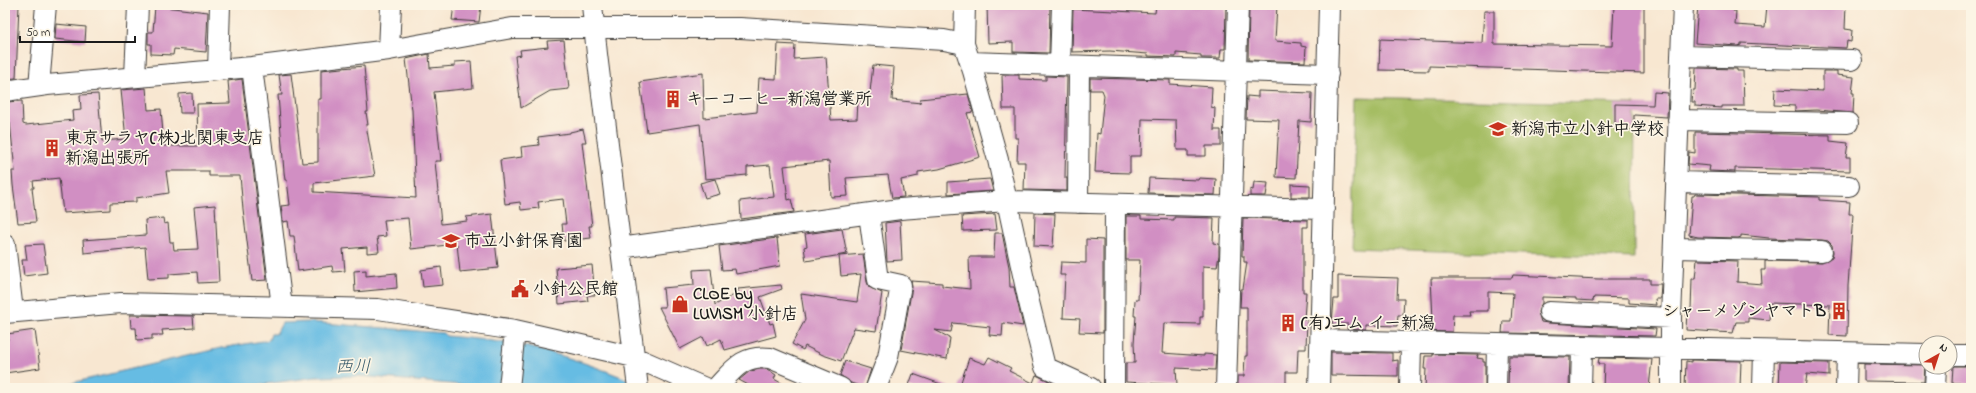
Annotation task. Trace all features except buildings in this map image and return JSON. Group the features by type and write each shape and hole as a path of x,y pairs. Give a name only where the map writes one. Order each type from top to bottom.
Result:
{"street":[{"path":"39,86 46,5"},
{"path":"135,77 138,5"},
{"path":"218,70 220,5"},
{"path":"389,50 391,5"},
{"path":"592,5 636,374"},
{"path":"965,5 964,44 998,160 1028,298 1045,367 1063,382 1091,388"},
{"path":"1062,5 1070,66 1078,202"},
{"path":"1226,388 1238,5"},
{"path":"1319,388 1329,5"},
{"path":"1671,388 1671,318 1683,5"},
{"path":"5,92 39,86 252,67 389,50 512,28 740,28 944,40 964,44"},
{"path":"1681,56 1852,60"},
{"path":"970,62 1328,74"},
{"path":"252,67 282,308"},
{"path":"1678,120 1848,123"},
{"path":"1676,182 1849,186"},
{"path":"620,248 900,209 1007,201 1324,209"},
{"path":"1114,388 1115,204"},
{"path":"869,214 878,280 901,285 888,357 876,388"},
{"path":"5,244 9,312 121,303 282,308 378,309 514,334 636,374 705,388"},
{"path":"1674,248 1822,251"},
{"path":"1550,312 1671,318"},
{"path":"511,381 514,334"},
{"path":"1321,340 1497,346 1671,348 1918,354"},
{"path":"1410,388 1411,343"},
{"path":"1496,388 1497,346"},
{"path":"1581,388 1582,347"},
{"path":"1763,388 1764,351"},
{"path":"1846,388 1847,353"},
{"path":"1958,355 1971,355"},
{"path":"716,388 740,364 749,358 759,356 770,358 841,388"},
{"path":"1936,375 1936,388"}],"green space":[{"path":"1357,97 1635,104 1634,258 1352,248"}],"water":[{"name":"西川","path":"311,322 443,333 446,336 493,341 529,347 581,362 648,388 496,388 360,376 316,377 236,388 50,388 221,348 269,340 271,334 276,334 282,323"}],"place":[{"name":"キーコーヒー新潟営業所","path":"673,99"},
{"name":"新潟市立小針中学校","path":"1498,129"},
{"name":"東京サラヤ(株)北関東支店 新潟出張所","path":"52,148"},
{"name":"市立小針保育園","path":"451,241"},
{"name":"小針公民館","path":"520,289"},
{"name":"CLOE by LUVISM 小針店","path":"680,304"},
{"name":"シャーメゾンヤマトB","path":"1839,311"},
{"name":"(有)エム イー新潟","path":"1288,323"}]}
